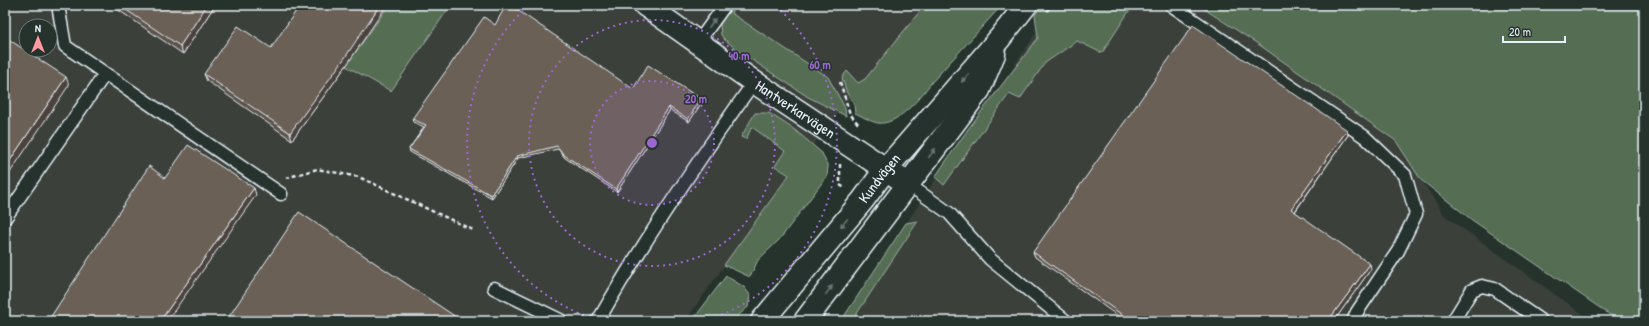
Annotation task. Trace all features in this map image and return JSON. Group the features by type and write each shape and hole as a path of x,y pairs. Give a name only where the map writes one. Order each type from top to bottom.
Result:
{"street":[{"name":"Hantverkarvägen","path":"645,5 699,41 754,82 908,184"},
{"name":"Kundvägen","path":"762,321 863,200 885,170 1000,38 1026,5"},
{"name":"Kundvägen","path":"805,321 979,90 1000,38"}],"lane":[{"path":"58,5 65,46 281,194"},
{"path":"699,41 725,5"},
{"path":"1171,5 1365,137 1405,175 1416,214 1398,251 1357,312 1353,321"},
{"path":"5,218 105,74"},
{"path":"598,321 620,282 718,131 754,82"},
{"path":"908,184 949,213 990,260 1066,321"},
{"path":"1453,321 1472,290 1482,286 1495,289 1541,321"},
{"path":"494,288 562,321"}],"path":[{"path":"271,187 283,178 317,169 359,177 475,231"}],"shaded area":[{"path":"5,5 925,5 789,175 685,321 5,321"},
{"path":"1057,5 1198,5 1258,44 1396,141 1444,215 1592,321 843,321 968,129 1009,74 1053,7"}],"green space":[{"path":"389,5 451,5 391,91 346,66"},
{"path":"731,5 735,5 731,13 828,77 845,108 846,116 808,97 740,52 725,40 721,35 720,24"},
{"path":"925,5 1002,5 931,83 915,103 900,115 885,123 878,123 855,113 854,104 847,93 842,78 847,71 858,83 865,79"},
{"path":"1042,5 1133,5 1102,53 1077,41 1045,63 1020,99 1009,94 944,185 935,177 968,129 1038,38 1035,15"},
{"path":"1198,5 1636,5 1644,10 1644,321 1619,321 1472,220 1421,180 1396,141 1258,44"},
{"path":"755,113 769,113 795,130 822,153 828,167 827,176 780,239 758,260 750,277 724,265 789,175 775,166 785,151 752,127 746,139 741,137"},
{"path":"918,221 852,321 841,321 906,223"},
{"path":"726,276 744,287 750,295 748,307 732,321 692,321"}],"building":[{"path":"119,5 207,5 180,46"},
{"path":"300,5 380,5 344,59 290,133 204,74 238,26 271,48"},
{"path":"506,5 510,5 633,89 648,65 701,99 688,119 669,107 616,189 564,155 557,146 517,156 491,195 409,149 426,125 412,119 484,17 495,25"},
{"path":"1193,25 1347,130 1291,209 1370,264 1328,321 1131,321 1033,252"},
{"path":"5,37 18,46 18,58 37,58 66,77 5,168"},
{"path":"188,145 254,188 160,321 48,321 149,166 165,178"},
{"path":"299,212 462,321 226,321"}]}
